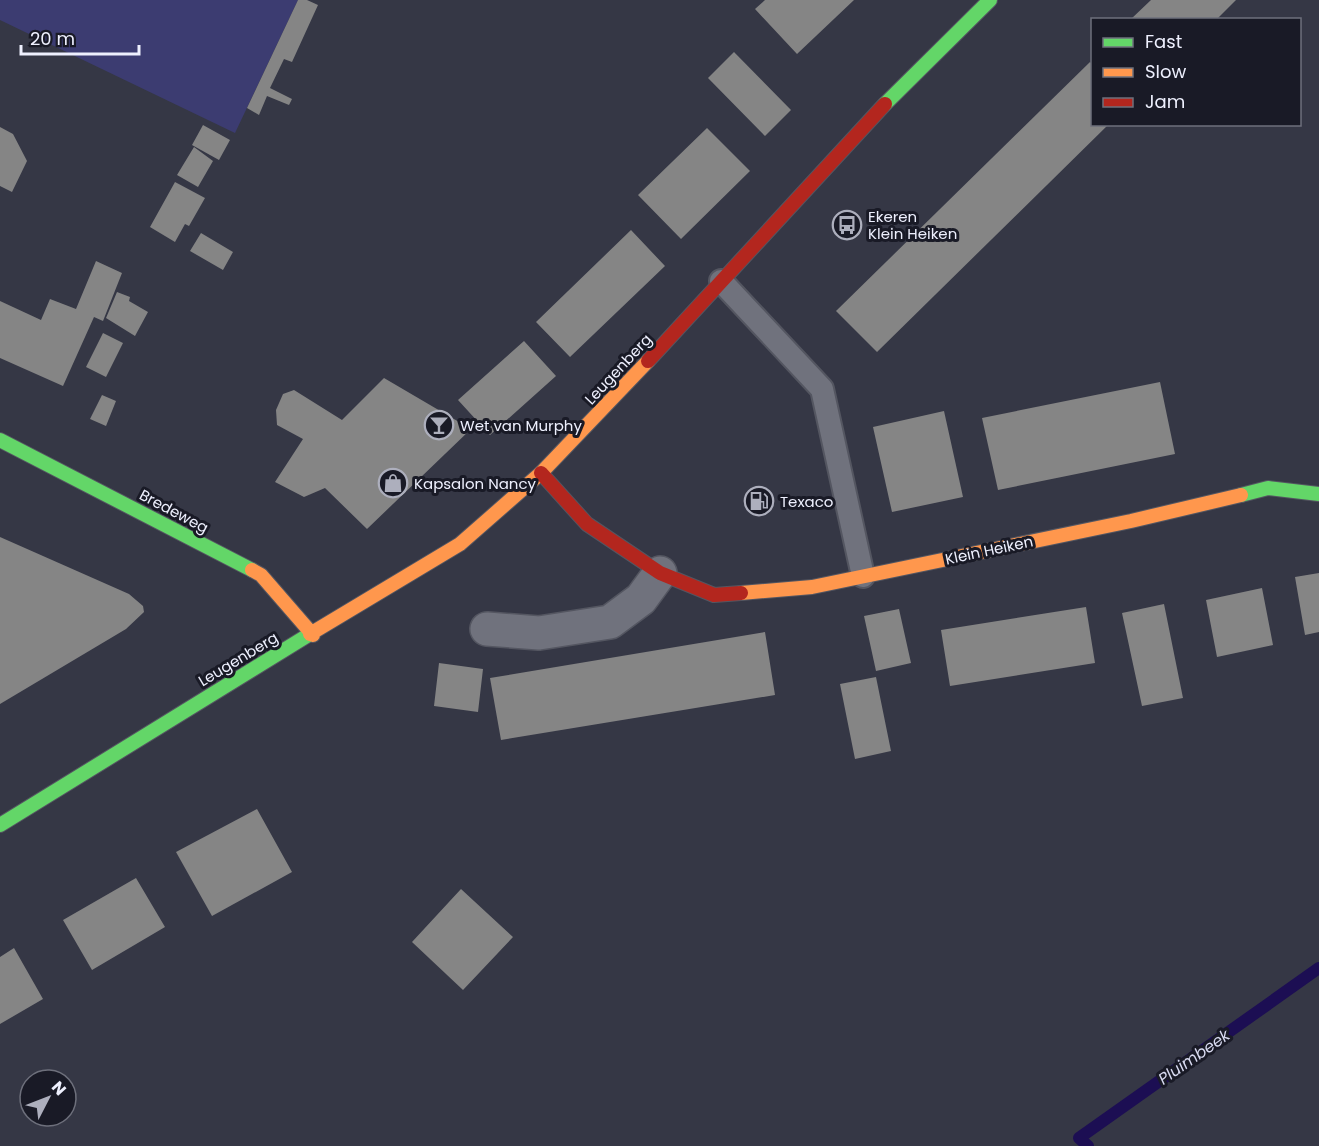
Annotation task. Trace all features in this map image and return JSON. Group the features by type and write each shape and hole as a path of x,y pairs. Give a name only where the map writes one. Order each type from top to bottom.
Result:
{"main road":[{"name":"Leugenberg","path":"0,825 157,726 313,635 460,544 541,473 860,129 990,0"},
{"name":"Bredeweg","path":"0,440 261,575 313,635"},
{"name":"Klein Heiken","path":"541,473 587,524 660,573 714,595 812,587 1131,521 1268,488 1319,494"}],"street":[{"path":"488,629 539,633 610,622 641,599 660,573"}],"lane":[{"path":"721,281 822,389 863,576"}],"shaded area":[{"path":"0,0 298,0 235,133 0,20"}],"building":[{"path":"298,0 307,0 318,5 292,62 284,59 270,88 292,99 289,105 267,96 259,115 247,108"},
{"path":"765,0 854,0 797,54 755,9"},
{"path":"1151,0 1236,0 1218,18 1132,18"},
{"path":"734,52 791,110 765,136 708,78"},
{"path":"1091,63 1091,126 1107,126 877,352 836,311"},
{"path":"203,125 230,140 219,160 192,145"},
{"path":"0,127 13,134 27,161 12,192 0,186"},
{"path":"707,128 750,171 681,239 638,195"},
{"path":"194,147 213,161 198,187 177,175"},
{"path":"175,182 205,198 189,226 185,224 175,242 150,227"},
{"path":"631,230 665,266 570,357 536,322"},
{"path":"201,233 233,252 223,270 190,251"},
{"path":"96,261 122,273 103,321 94,317 63,386 0,358 0,301 41,320 50,299 76,309"},
{"path":"117,292 130,297 129,301 148,312 135,336 106,318"},
{"path":"103,333 123,343 106,377 86,367"},
{"path":"524,341 556,376 490,435 458,400"},
{"path":"384,378 471,429 367,529 325,488 304,497 275,482 303,439 277,425 276,410 283,394 294,390 342,420"},
{"path":"1160,382 1175,454 998,490 982,418"},
{"path":"102,395 116,401 106,426 90,419"},
{"path":"944,411 963,497 892,512 873,427"},
{"path":"0,537 129,594 143,606 144,612 126,629 0,704"},
{"path":"1319,573 1319,632 1305,635 1295,577"},
{"path":"1262,588 1273,645 1217,657 1206,600"},
{"path":"1164,604 1183,698 1142,706 1122,613"},
{"path":"1086,607 1095,663 950,686 941,630"},
{"path":"899,609 911,663 876,671 864,616"},
{"path":"765,632 775,695 501,740 490,678"},
{"path":"439,663 483,669 478,712 434,706"},
{"path":"876,677 891,751 855,759 840,684"},
{"path":"257,809 292,872 212,916 176,852"},
{"path":"136,878 165,927 92,970 63,920"},
{"path":"461,889 513,937 463,990 412,942"},
{"path":"14,948 43,999 0,1024 0,957"}],"waterway":[{"name":"Pluimbeek","path":"1088,1146 1079,1138 1319,968"}],"traffic: fast":[{"path":"885,104 990,0"},
{"path":"0,440 252,570"},
{"path":"1241,495 1268,488 1319,494"},
{"path":"0,825 310,634"}],"traffic: slow":[{"path":"310,634 460,544 541,473 648,361"},
{"path":"741,593 812,587 1131,521 1241,495"},
{"path":"252,570 261,575 313,635"}],"traffic: jam":[{"path":"648,361 885,104"},
{"path":"541,473 587,524 660,573 714,595 741,593"}],"place":[{"name":"Ekeren Klein Heiken","path":"847,225"},
{"name":"Wet van Murphy","path":"439,425"},
{"name":"Kapsalon Nancy","path":"393,483"},
{"name":"Texaco","path":"759,501"}]}
